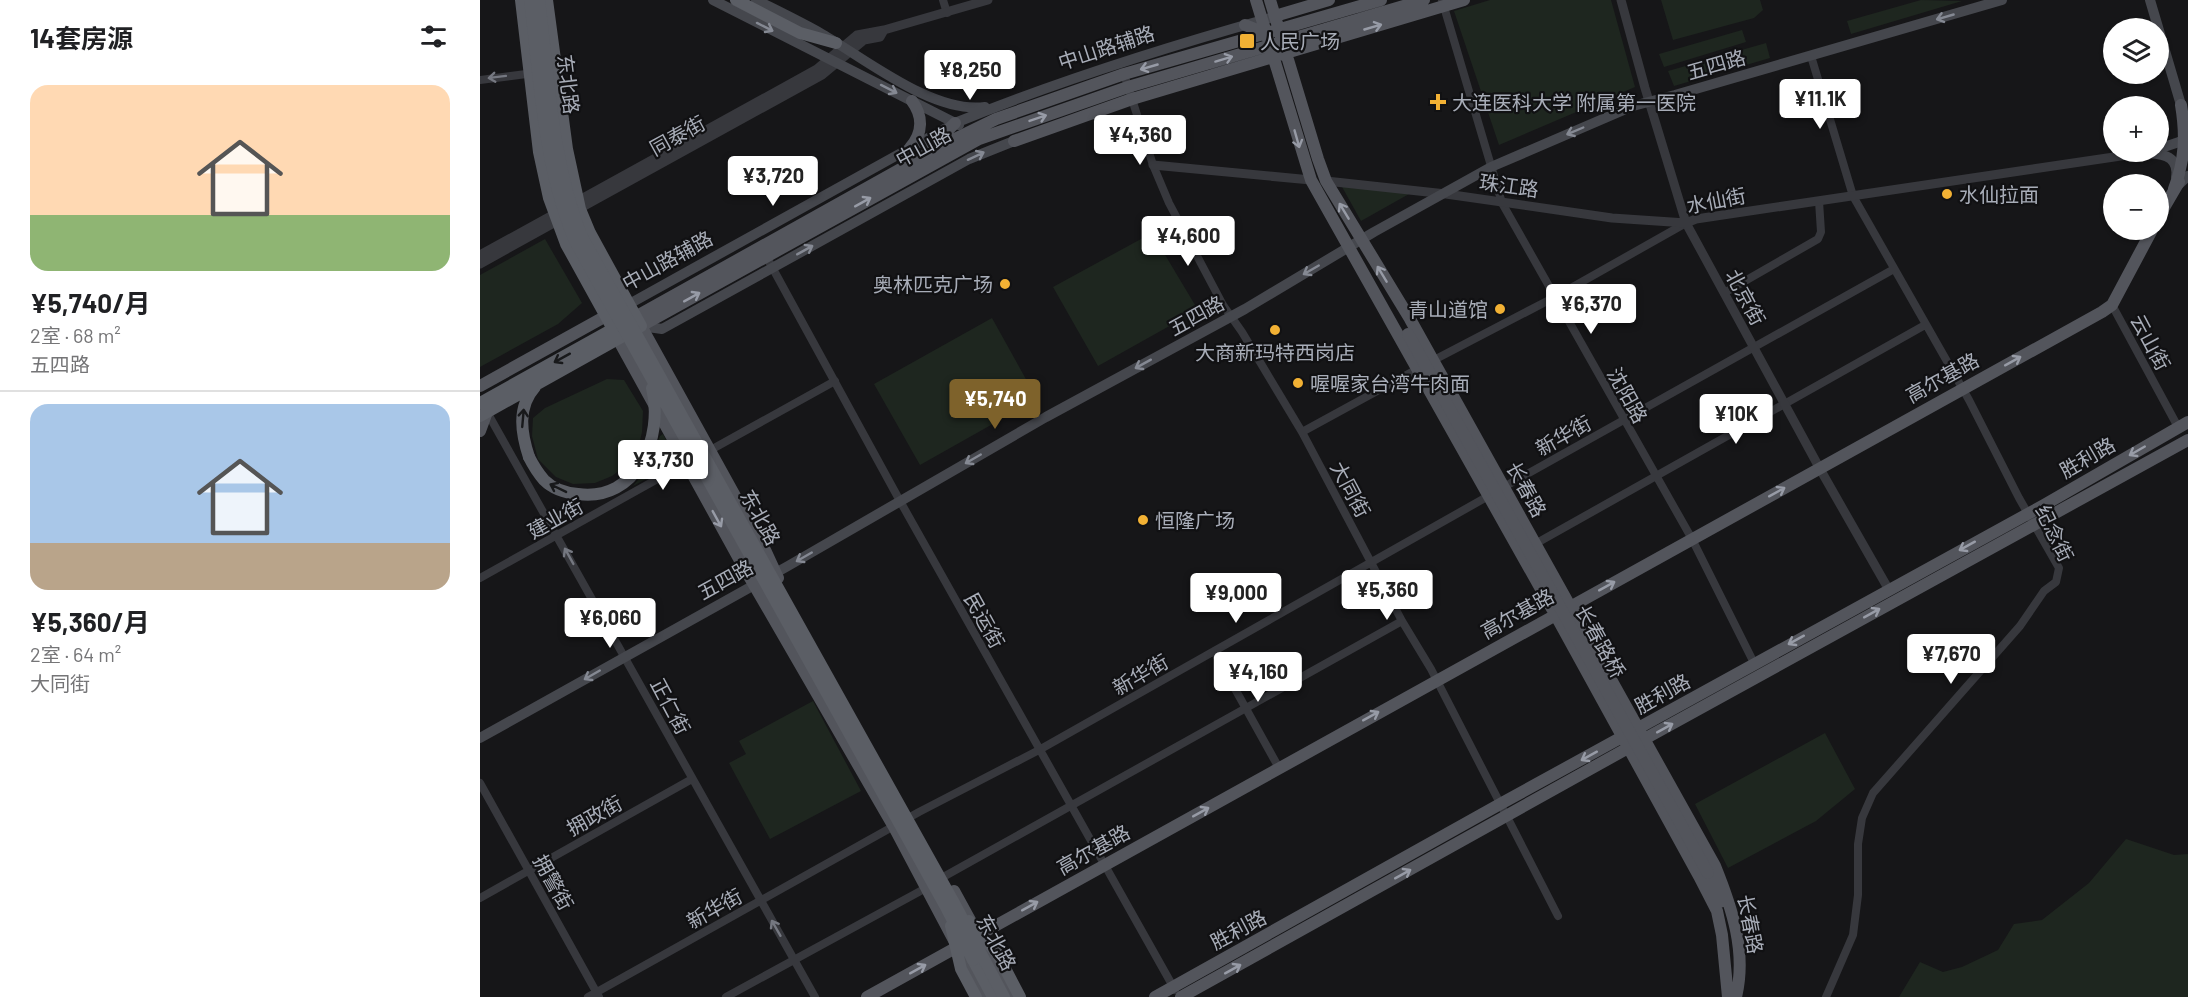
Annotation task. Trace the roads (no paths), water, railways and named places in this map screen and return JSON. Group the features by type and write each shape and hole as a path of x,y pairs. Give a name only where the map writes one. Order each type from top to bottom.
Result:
{"highway":[{"name":"东北路","path":"521,0 539,152 555,218 566,244 615,334"},
{"name":"东北路","path":"530,0 552,173 565,218 575,241 650,378 1004,997"},
{"name":"东北路","path":"539,0 561,169 573,214 582,237 950,905 993,997"},
{"name":"东北路","path":"547,0 570,168 579,205 590,233 639,321"},
{"path":"736,0 800,33 843,47"},
{"name":"中山路","path":"482,407 639,321"},
{"name":"中山路","path":"482,407 539,383 615,334"},
{"path":"539,383 530,393 522,414 523,436 529,457 545,481 569,493 585,495 601,493 617,487 640,465 654,433 657,416 650,378"},
{"path":"950,905 961,969 976,997"},
{"path":"950,905 997,953 1020,997"}],"main road":[{"path":"713,0 970,131 999,141 1014,141"},
{"path":"756,0 944,104 970,107 997,105"},
{"name":"长春路","path":"1256,0 1311,180 1489,495 1717,911 1732,997"},
{"name":"长春路","path":"1270,0 1326,181 1433,361 1715,866 1731,906 1739,944 1740,968 1732,997"},
{"path":"1275,16 1329,0"},
{"name":"中山路","path":"1283,41 1381,0"},
{"name":"中山路","path":"639,321 766,256 984,137 1130,93 1269,45 1424,0"},
{"path":"1283,41 1464,0"},
{"name":"五四路","path":"480,738 1046,417 1231,316 1491,167 1649,101 1811,56 1984,3 2002,0"},
{"path":"2150,0 2186,108 2186,142 2174,189"},
{"name":"中山路辅路","path":"480,386 955,123 997,105 1116,63 1275,16"},
{"path":"639,321 663,329 969,159 1130,93 1256,62 1269,45 1245,25"},
{"name":"中山路","path":"639,321 921,157 996,119 1124,74 1269,45"},
{"path":"910,148 916,140 920,124 917,109 912,101"},
{"path":"921,157 955,123"},
{"path":"2169,147 2186,142"},
{"path":"2169,158 2172,159 2177,172 2174,189"},
{"path":"2169,198 2188,169"},
{"path":"2174,189 2188,176"},
{"path":"2174,189 2188,181"},
{"path":"2112,305 2147,240"},
{"path":"1394,294 1408,334"},
{"path":"1381,301 1408,334"},
{"name":"高尔基路","path":"867,997 2112,305"},
{"name":"东北路","path":"639,321 775,572 1012,997"},
{"name":"东北路","path":"615,334 753,585 894,826 984,997"},
{"name":"长春路桥","path":"1408,334 1708,873"},
{"path":"480,431 482,407"},
{"name":"胜利路","path":"1640,734 2031,519 2183,424"},
{"name":"胜利路","path":"1155,997 1178,994 1508,815 1754,663 1889,590 2188,440"},
{"name":"胜利路","path":"1178,994 1319,907 1502,803 1625,743"},
{"name":"长春路","path":"1708,873 1721,903 1729,932 1734,964 1732,997"}],"street":[{"path":"943,0 947,13"},
{"name":"同泰街","path":"480,255 555,218 822,75 843,47 880,37 884,30 988,0"},
{"name":"北京街","path":"1621,0 1686,223 1820,469 1889,590"},
{"name":"沈阳路","path":"1443,3 1502,203 1692,539 1754,663"},
{"name":"纪念街","path":"1811,56 1853,196 2059,568 2056,582 2044,591 2020,626 1873,793 1862,818 1858,843 1858,895 1853,935 1826,997"},
{"path":"480,80 556,70"},
{"name":"大同街","path":"1124,74 1153,165 1169,203 1231,316 1302,432 1402,621 1437,680 1558,916"},
{"name":"水仙街","path":"1302,432 1696,219 2103,158"},
{"path":"1153,165 1311,180"},
{"name":"珠江路","path":"1326,181 1446,194 1612,218 1686,223"},
{"path":"1724,293 1818,239 1821,232 1819,201"},
{"name":"同泰街","path":"480,264 555,218"},
{"name":"民运街","path":"766,256 1039,750 1178,994"},
{"name":"新华街","path":"588,997 598,995 911,816 1039,750 1894,269"},
{"name":"云山街","path":"2112,305 2183,424"},
{"path":"1535,544 1925,325"},
{"name":"建业街","path":"480,578 835,381"},
{"name":"正仁街","path":"482,407 558,535 815,997"},
{"path":"945,876 1402,621"},
{"path":"1214,651 1279,768"},
{"name":"拥政街","path":"480,898 692,779"},
{"name":"拥警街","path":"480,783 598,995"},
{"path":"726,997 927,888"}],"place":[{"name":"人民广场","path":"1247,41"},
{"name":"大连医科大学 附属第一医院","path":"1438,102"},
{"name":"水仙拉面","path":"1947,194"},
{"name":"奥林匹克广场","path":"1005,284"},
{"name":"青山道馆","path":"1500,309"},
{"name":"大商新玛特西岗店","path":"1275,330"},
{"name":"喔喔家台湾牛肉面","path":"1298,383"},
{"name":"恒隆广场","path":"1143,520"}]}
